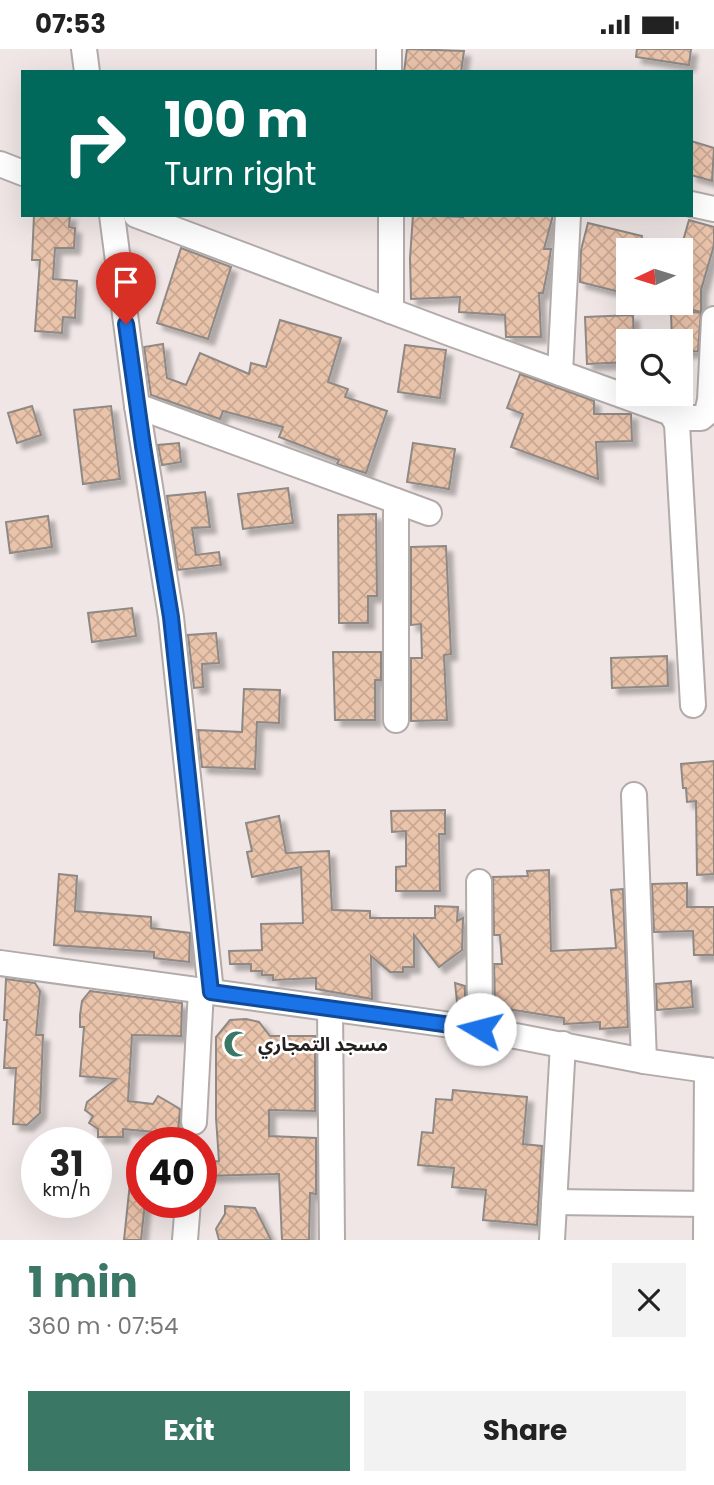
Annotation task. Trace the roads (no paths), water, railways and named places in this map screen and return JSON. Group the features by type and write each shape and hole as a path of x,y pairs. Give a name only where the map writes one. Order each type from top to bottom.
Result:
{"street":[{"path":"84,49 87,70"},
{"path":"388,49 389,70"},
{"path":"0,164 21,172"},
{"path":"693,204 714,209"},
{"path":"112,217 137,406 171,617 206,991 194,1122"},
{"path":"141,217 666,411 675,418 701,418 707,413 714,319"},
{"path":"391,217 391,311"},
{"path":"560,373 568,217"},
{"path":"137,406 429,513"},
{"path":"675,418 693,705"},
{"path":"396,501 397,720"},
{"path":"634,795 644,1061"},
{"path":"479,882 480,1029"},
{"path":"0,963 480,1029 644,1061 711,1070 706,1240"},
{"path":"330,1008 332,1240"},
{"path":"552,1240 563,1044"},
{"path":"554,1202 706,1204"},
{"path":"185,1240 187,1218"}],"place":[{"name":"مسجد التمجاري","path":"237,1044"}]}
